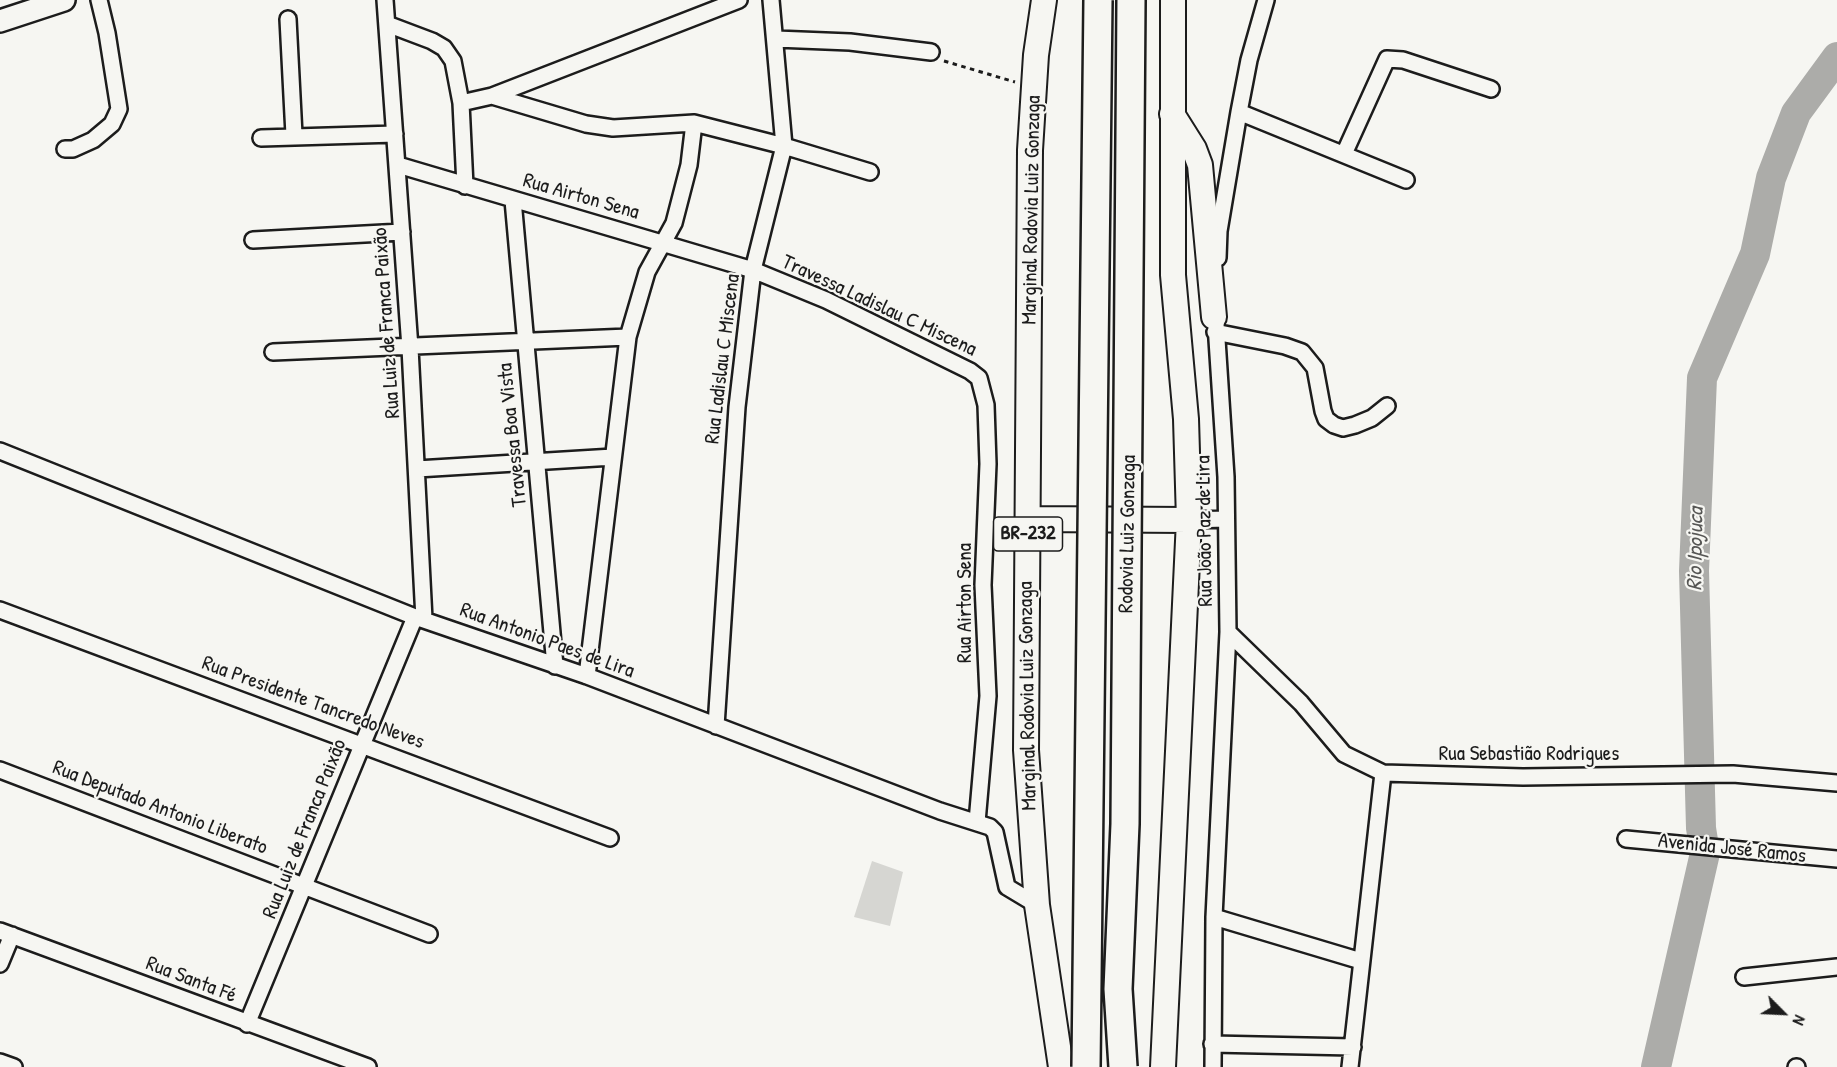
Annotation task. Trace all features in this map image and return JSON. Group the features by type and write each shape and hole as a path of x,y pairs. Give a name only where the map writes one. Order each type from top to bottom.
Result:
{"highway":[{"name":"Rodovia Luiz Gonzaga","path":"1086,1067 1098,0"},
{"name":"Rodovia Luiz Gonzaga","path":"1123,1067 1118,989 1125,824 1131,0"}],"main road":[{"name":"Marginal Rodovia Luiz Gonzaga","path":"1044,0 1034,87 1030,150 1026,750 1037,905 1061,1067"},
{"path":"1163,1067 1189,520 1186,419 1173,275 1173,0"},
{"path":"1172,114 1194,149 1200,165 1215,324"},
{"path":"1028,519 1189,520"}],"street":[{"path":"0,21 64,0"},
{"path":"65,149 73,149 93,140 112,124 119,109 107,33 99,0"},
{"name":"Rua Luiz de Franca Paixão","path":"247,1024 363,744 419,618 417,469 385,0"},
{"path":"461,103 492,96 739,0"},
{"name":"Rua Ladislau C Miscena","path":"716,726 730,488 753,270 784,146 771,0"},
{"name":"Rua João Paz de Lira","path":"1212,1067 1214,917 1228,632 1222,414 1215,324 1219,231 1249,60 1266,0"},
{"path":"288,19 294,135"},
{"path":"387,24 444,48 457,73 461,103 465,186"},
{"path":"776,39 850,42 931,52"},
{"path":"1344,154 1387,59 1402,60 1491,89"},
{"path":"492,96 586,124 613,128 694,123 784,146 870,172"},
{"path":"1239,112 1406,180"},
{"path":"587,676 628,337 647,272 665,244 674,223 689,165 694,123"},
{"path":"261,138 294,135 395,134"},
{"name":"Rua Airton Sena","path":"398,165 753,270"},
{"name":"Travessa Boa Vista","path":"513,200 555,666"},
{"path":"253,240 402,231"},
{"name":"Travessa Ladislau C Miscena","path":"753,270 826,300 970,371 983,384"},
{"path":"1215,324 1302,352 1315,368 1323,411 1326,419 1334,425 1343,428 1355,425 1372,418 1387,406"},
{"path":"273,352 628,337"},
{"name":"Rua Airton Sena","path":"977,822 988,696 983,585 988,464 983,384"},
{"name":"Rua Antonio Paes de Lira","path":"0,451 419,618 587,676 940,811 977,822 995,832 1006,887 1037,905"},
{"path":"417,469 614,457"},
{"path":"1189,520 1226,519"},
{"name":"Rua Presidente Tancredo Neves","path":"0,610 610,838"},
{"name":"Rua Sebastião Rodrigues","path":"1228,632 1301,703 1344,754 1383,773 1523,777 1733,774 1837,783"},
{"name":"Rua Deputado Antonio Liberato","path":"0,770 429,934"},
{"path":"1350,1067 1383,773"},
{"name":"Avenida José Ramos","path":"1626,839 1837,859"},
{"path":"1214,917 1361,961"},
{"path":"0,964 6,933"},
{"name":"Rua Santa Fé","path":"6,933 368,1067"},
{"path":"1744,977 1837,967"},
{"path":"1212,1044 1353,1047"},
{"path":"0,1062 14,1067"}],"path":[{"path":"931,52 948,64 1034,87"}],"shaded area":[{"path":"872,861 903,872 890,926 854,917"}],"waterway":[{"name":"Rio Ipojuca","path":"1656,1067 1705,853 1701,828 1694,571 1702,378 1755,254 1771,178 1796,113 1837,57"}]}
